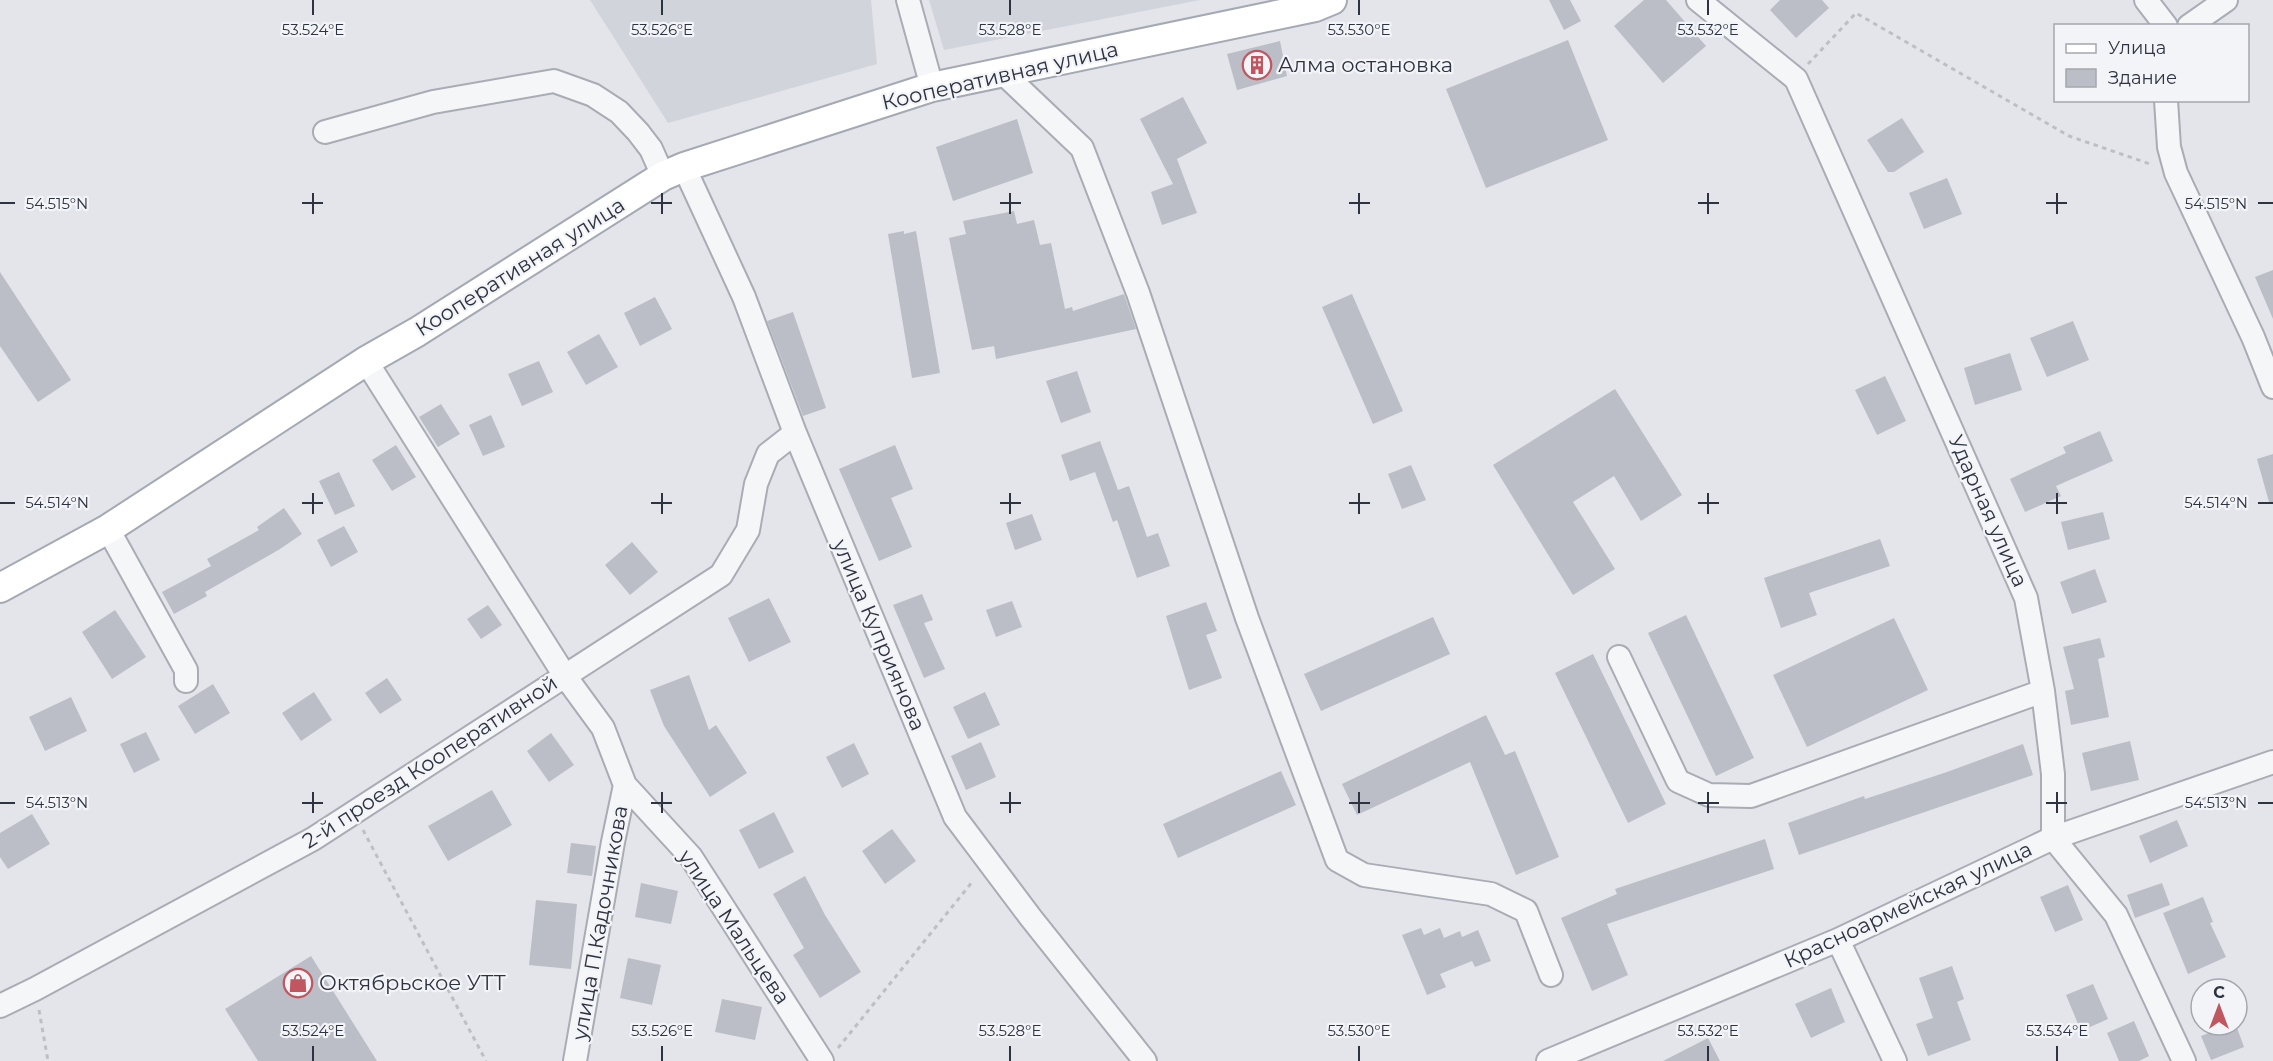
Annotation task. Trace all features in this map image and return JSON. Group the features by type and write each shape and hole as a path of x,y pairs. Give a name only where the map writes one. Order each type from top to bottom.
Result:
{"main road":[{"name":"Кооперативная улица","path":"0,588 108,529 366,361 417,332 674,172 932,87 1315,7 1332,0"}],"street":[{"path":"908,0 932,87"},
{"name":"Ударная улица","path":"1698,0 1796,79 2026,598 2043,691 2053,774 2053,838"},
{"path":"2146,0 2164,24"},
{"path":"2192,24 2226,0"},
{"path":"1002,72 1082,148 1138,293 1247,618 1337,860 1364,874 1491,894 1526,911 1551,975"},
{"name":"улица Куприянова","path":"326,132 433,102 554,81 593,95 619,112 674,172 744,297 795,433 955,817 1030,918 1145,1061"},
{"path":"2166,102 2169,147 2176,173 2253,337 2273,387"},
{"name":"2-й проезд Кооперативной","path":"0,1006 313,839 565,676 366,361"},
{"path":"565,676 721,575 748,530 756,484 768,454 795,433"},
{"path":"108,529 186,670 186,681"},
{"path":"1619,657 1678,781 1709,795 1751,796 2043,691"},
{"name":"улица Мальцева","path":"565,676 603,728 625,785 691,857 828,1056"},
{"name":"Красноармейская улица","path":"1548,1061 1838,940 2053,838 2273,762"},
{"name":"улица П.Кадочникова","path":"575,1061 625,785"},
{"path":"2053,838 2116,915 2184,1061"},
{"path":"1838,940 1895,1061"}],"path":[{"path":"1796,79 1822,47 1856,13 2069,136 2176,173"},
{"path":"354,813 486,1061"},
{"path":"828,1056 973,881"},
{"path":"35,989 48,1061"}],"shaded area":[{"path":"590,0 871,0 877,64 668,123"},
{"path":"929,0 1200,0 944,50"}],"building":[{"path":"1549,0 1570,0 1581,21 1564,30"},
{"path":"1644,0 1666,0 1706,46 1663,83 1614,26"},
{"path":"1780,0 1822,0 1829,8 1796,38 1770,10"},
{"path":"1568,40 1608,140 1486,188 1446,89"},
{"name":"Алма остановка","path":"1280,41 1287,76 1237,90 1227,54"},
{"path":"1183,97 1207,143 1177,159 1197,213 1162,225 1151,192 1173,184 1140,119"},
{"path":"1902,118 1924,152 1894,172 1888,172 1867,140"},
{"path":"1017,119 1033,173 953,201 936,147"},
{"path":"1947,178 1962,214 1924,229 1909,193"},
{"path":"1014,211 1017,224 1034,220 1040,245 1051,243 1065,309 1072,307 1073,311 1124,294 1136,329 996,359 994,346 972,350 949,238 966,234 963,221"},
{"path":"904,231 904,234 916,231 940,373 912,378 888,234"},
{"path":"2273,270 2273,319 2255,277"},
{"path":"0,272 71,380 38,402 0,346"},
{"path":"1352,294 1403,411 1373,424 1322,307"},
{"path":"655,297 672,329 640,346 624,313"},
{"path":"793,312 826,408 803,416 767,321"},
{"path":"2073,321 2089,360 2047,377 2030,338"},
{"path":"599,334 618,367 586,385 567,352"},
{"path":"2010,353 2022,390 1975,405 1964,368"},
{"path":"539,361 553,392 522,406 508,374"},
{"path":"1077,371 1091,412 1061,423 1046,381"},
{"path":"1885,376 1906,421 1877,435 1855,390"},
{"path":"1615,389 1682,495 1641,521 1614,476 1573,502 1615,569 1573,595 1493,465"},
{"path":"441,404 460,434 438,447 419,417"},
{"path":"491,415 505,447 483,456 469,425"},
{"path":"2100,431 2113,461 2056,486 2061,496 2025,512 2010,479 2066,453 2063,447"},
{"path":"1100,441 1118,490 1129,486 1147,537 1158,533 1170,566 1137,578 1117,520 1113,522 1095,472 1070,481 1061,455"},
{"path":"396,445 416,477 392,491 372,460"},
{"path":"895,445 913,489 891,498 912,547 879,561 839,469"},
{"path":"2273,454 2273,502 2269,502 2257,459"},
{"path":"1411,465 1426,500 1402,509 1388,474"},
{"path":"339,472 355,506 335,515 319,481"},
{"path":"284,508 302,534 205,592 207,596 174,614 162,592 211,566 207,559 259,530 257,527"},
{"path":"2103,512 2110,539 2068,550 2061,522"},
{"path":"1032,514 1042,540 1015,550 1006,523"},
{"path":"344,526 358,552 331,567 317,540"},
{"path":"1880,539 1890,566 1809,593 1817,615 1781,628 1764,578"},
{"path":"632,542 658,572 630,595 605,565"},
{"path":"2095,569 2107,602 2072,614 2060,582"},
{"path":"922,594 933,620 924,623 945,669 924,678 893,605"},
{"path":"769,598 791,642 749,662 728,618"},
{"path":"1012,601 1022,627 996,637 986,610"},
{"path":"1206,602 1217,631 1206,635 1222,678 1189,690 1166,616"},
{"path":"488,605 502,625 481,639 467,619"},
{"path":"115,610 146,657 112,679 82,632"},
{"path":"1686,615 1754,758 1716,776 1648,633"},
{"path":"1433,617 1450,654 1321,711 1304,674"},
{"path":"1894,618 1928,690 1807,747 1773,675"},
{"path":"2100,638 2105,657 2098,659 2109,717 2071,725 2065,691 2074,689 2063,647"},
{"path":"1593,654 1666,804 1628,823 1555,673"},
{"path":"689,675 709,730 716,725 747,773 710,797 664,726 650,690"},
{"path":"387,678 402,700 380,714 365,693"},
{"path":"213,684 230,713 195,734 178,706"},
{"path":"314,692 332,720 301,741 282,713"},
{"path":"985,692 1000,725 968,739 953,707"},
{"path":"71,697 87,731 45,751 29,717"},
{"path":"1486,715 1505,755 1515,751 1559,857 1516,875 1470,762 1357,815 1342,784"},
{"path":"146,732 160,760 134,773 120,744"},
{"path":"551,733 574,765 549,782 527,751"},
{"path":"2130,741 2139,780 2091,791 2082,753"},
{"path":"981,742 996,777 966,790 951,756"},
{"path":"854,743 869,774 842,788 826,757"},
{"path":"2023,744 2033,775 1799,855 1788,823 1864,796 1865,799 1947,772"},
{"path":"1281,771 1296,805 1178,858 1163,824"},
{"path":"492,790 512,825 448,861 428,826"},
{"path":"774,812 794,852 759,869 739,830"},
{"path":"32,814 50,844 8,869 0,857 0,833"},
{"path":"2177,820 2188,846 2150,863 2139,836"},
{"path":"892,829 916,861 885,884 862,851"},
{"path":"1765,839 1774,869 1607,924 1628,975 1592,991 1561,918 1617,894 1615,889"},
{"path":"571,843 596,846 592,876 567,873"},
{"path":"805,876 825,915 861,972 820,998 793,955 804,948 773,894"},
{"path":"641,883 678,891 671,924 635,917"},
{"path":"2162,883 2170,905 2135,918 2127,895"},
{"path":"2068,885 2083,920 2055,932 2040,897"},
{"path":"2203,897 2213,922 2210,923 2226,957 2188,974 2163,913"},
{"path":"536,900 577,904 571,969 529,965"},
{"path":"1421,928 1424,935 1440,928 1444,938 1460,931 1462,937 1478,930 1491,961 1475,967 1472,961 1440,974 1446,987 1427,995 1402,935"},
{"name":"Октябрьское УТТ","path":"311,956 377,1061 258,1061 225,1009"},
{"path":"628,958 661,965 652,1005 620,998"},
{"path":"1952,966 1964,999 1957,1002 1971,1040 1928,1056 1916,1024 1933,1018 1919,978"},
{"path":"2093,984 2108,1019 2081,1031 2066,995"},
{"path":"1831,988 1845,1022 1811,1038 1795,1004"},
{"path":"722,999 762,1007 755,1040 715,1032"},
{"path":"2134,1021 2149,1056 2139,1061 2119,1061 2107,1033"},
{"path":"2201,1037 2240,1037 2244,1047 2211,1060"},
{"path":"1708,1038 1720,1061 1663,1061"}],"place":[{"name":"Алма остановка","path":"1257,65"},
{"name":"Октябрьское УТТ","path":"298,983"}]}
